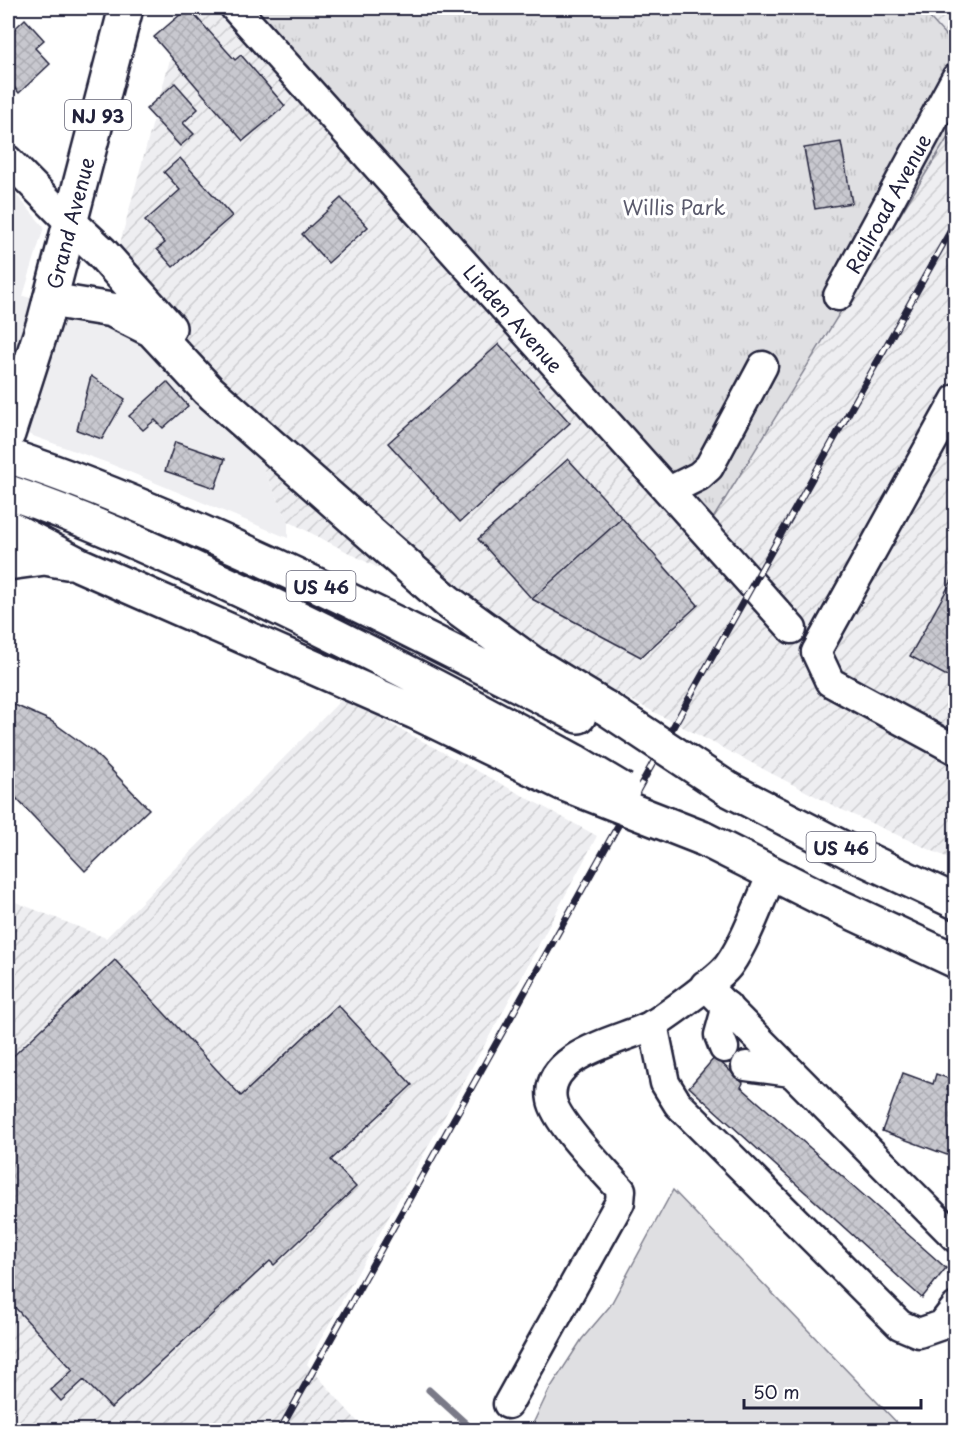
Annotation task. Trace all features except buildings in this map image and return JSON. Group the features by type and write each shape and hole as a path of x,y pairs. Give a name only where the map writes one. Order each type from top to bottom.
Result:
{"main road":[{"name":"Grand Avenue","path":"8,434 16,388 50,300 126,8"},
{"path":"70,223 101,252 263,440"},
{"path":"50,300 112,310 144,324 208,390 402,562 470,619 532,663 601,717"},
{"name":"US 46","path":"22,461 111,493 305,579 477,663 601,717 728,789 850,852 956,902"},
{"name":"US 46","path":"8,492 56,509 214,578 365,650 570,773 772,874 956,962"},
{"path":"8,527 80,565 415,712 570,773"},
{"path":"8,562 45,558 80,565"}],"street":[{"name":"Linden Avenue","path":"235,8 792,629"},
{"name":"Railroad Avenue","path":"838,296 956,78"},
{"path":"8,160 70,223"},
{"path":"669,491 699,476 709,467 763,366"},
{"path":"956,399 816,652 830,682 956,750"},
{"path":"508,1404 620,1202 621,1190 559,1117 551,1098 555,1081 564,1064 583,1053 653,1024 729,966 772,874"},
{"path":"705,985 956,1238"},
{"path":"724,1048 718,1035 727,1006"},
{"path":"653,1024 665,1083 678,1104 900,1325 918,1333 942,1325 956,1307"},
{"path":"746,1066 791,1072"}],"shaded area":[{"path":"184,8 238,8 701,538 955,126 955,861 840,809 288,521 252,444 113,269"},
{"path":"921,8 955,8 955,46"},
{"path":"8,185 44,227 23,296 130,324 252,444 288,521 288,538 108,463 8,427"},
{"path":"343,698 597,836 500,1017 307,1364 365,1430 8,1430 8,899 106,938"}],"green space":[{"name":"Willis Park","path":"238,8 921,8 955,46 955,126 701,538"},
{"path":"673,1190 904,1430 530,1430 549,1390 582,1339 610,1306"}],"waterway":[{"path":"429,1390 473,1430"}],"railway":[{"path":"280,1430 956,221"}]}
